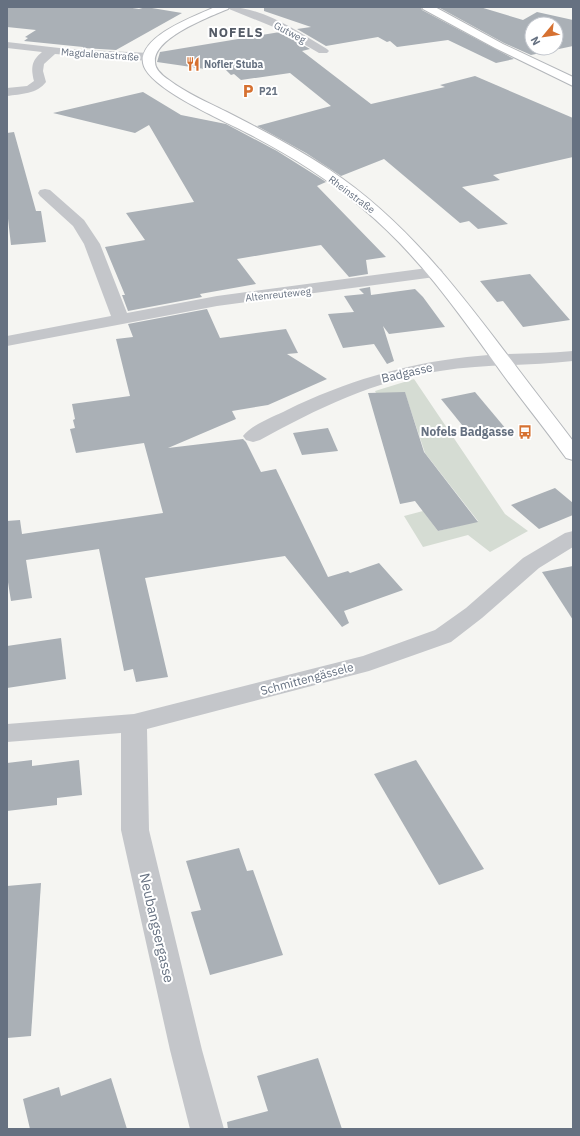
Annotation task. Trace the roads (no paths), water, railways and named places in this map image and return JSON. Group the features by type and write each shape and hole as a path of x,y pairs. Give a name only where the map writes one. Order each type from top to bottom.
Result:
{"main road":[{"path":"149,57 150,52 157,42 170,33 224,7"},
{"path":"427,7 499,46 573,82"},
{"name":"Rheinstraße","path":"149,57 148,62 152,70 163,82 178,92 289,150 344,186 387,221 416,250 457,298 573,454"}],"street":[{"name":"Gutweg","path":"233,7 280,26 323,51"},
{"name":"Magdalenastraße","path":"7,45 52,51 149,57"},
{"name":"Magdalenastraße","path":"7,92 30,88 40,82 37,68 40,59 52,51"},
{"path":"46,193 79,223 92,244 121,319"},
{"name":"Altenreuteweg","path":"7,341 217,300 316,289 435,272"},
{"name":"Badgasse","path":"253,436 285,417 349,388 409,371 467,362 573,356"},
{"name":"Schmittengässele","path":"7,733 134,723 369,663 443,636 474,613 531,563 573,538"},
{"name":"Neubangsergasse","path":"134,723 135,830 186,1050 207,1129"}],"place":[{"name":"Nofler Stuba","path":"193,64"},
{"name":"P21","path":"248,91"},
{"name":"Nofels Badgasse","path":"525,432"}],"district":[{"name":"NOFELS","path":"236,32"}]}
